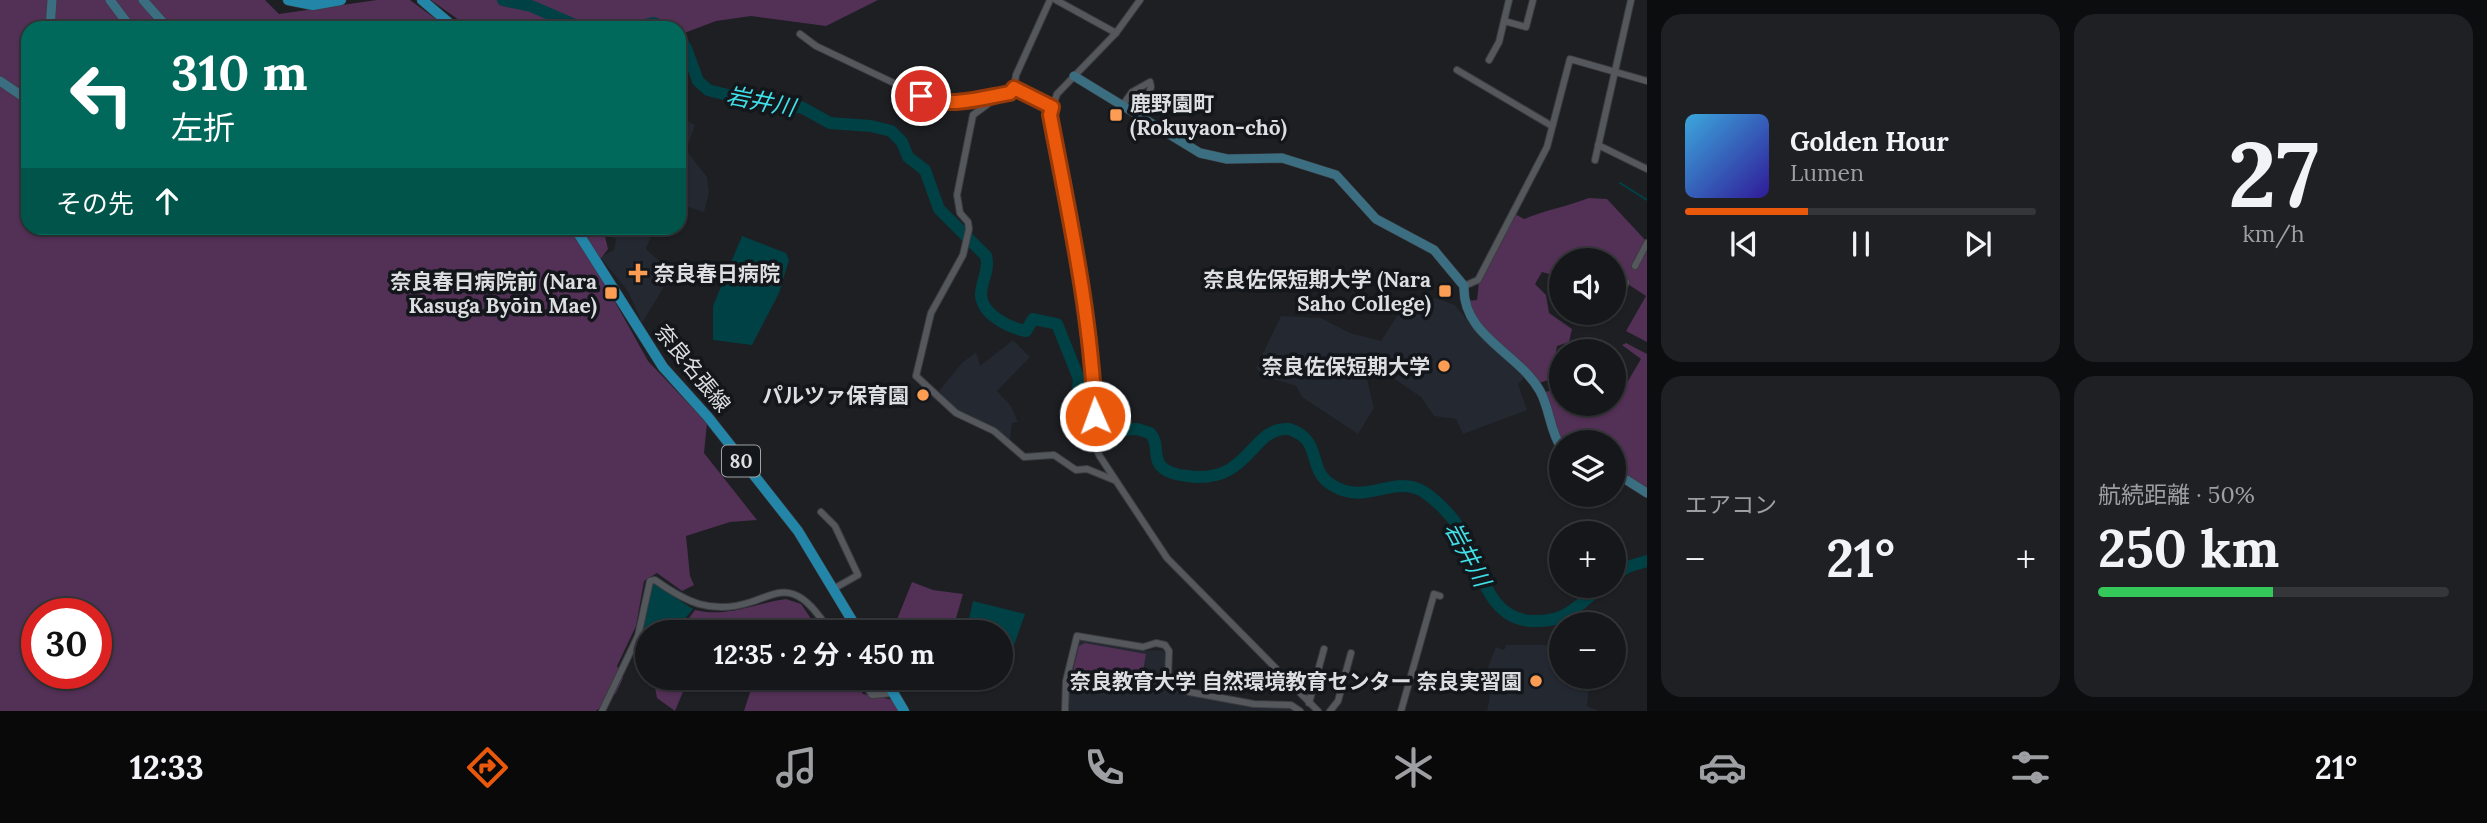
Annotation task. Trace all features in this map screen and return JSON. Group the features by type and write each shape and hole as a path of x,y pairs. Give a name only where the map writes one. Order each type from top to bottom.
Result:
{"main road":[{"path":"288,0 313,5 341,0"},
{"path":"422,0 447,21"},
{"name":"奈良名張線","path":"579,235 663,367 708,417 798,531 852,620"},
{"path":"891,690 904,711"}],"street":[{"path":"50,21 52,0"},
{"path":"110,0 126,21"},
{"path":"143,0 162,21"},
{"path":"1014,88 1017,75 1050,0"},
{"path":"1056,0 1116,33"},
{"path":"1140,0 1116,33 1057,94 1050,115 1083,285 1093,368 1094,443 1114,480 1167,558 1318,711"},
{"path":"1489,60 1499,42 1509,0"},
{"path":"1504,21 1526,27 1533,0"},
{"path":"1595,160 1631,0"},
{"path":"800,34 816,46 936,103 1000,94"},
{"path":"1464,286 1478,280 1547,147 1570,60 1647,80"},
{"path":"1458,70 1552,126"},
{"path":"1074,76 1200,153 1227,159 1282,158 1336,175 1376,219 1434,250 1464,286 1463,303 1466,313 1534,383 1549,410 1555,430"},
{"path":"0,81 21,95"},
{"path":"1122,106 1132,92 1150,82 1142,117"},
{"path":"1052,107 1014,88 981,106 973,115 965,142 957,195 960,213 968,222 969,229 963,254 932,313 916,376 956,413 994,431 1024,457 1054,455 1076,470 1087,469 1114,480"},
{"path":"1598,145 1647,169"},
{"path":"1635,266 1647,243"},
{"path":"1626,480 1647,493"},
{"path":"821,512 835,526 858,575 835,588"},
{"path":"641,620 650,581 655,580 689,602 705,607 749,603 784,592 795,594 807,603 821,620"},
{"path":"1401,711 1434,594 1440,596"},
{"path":"1065,711 1066,681 1077,636 1143,647 1156,643 1165,645 1169,651 1168,678 1188,680 1189,692 1254,705 1291,705 1300,711"},
{"path":"602,711 635,642"},
{"path":"1309,703 1324,649"},
{"path":"1330,711 1338,701 1352,653"},
{"path":"869,690 873,695 893,694"}],"shaded area":[{"path":"0,0 265,0 279,14 377,0 410,0 438,21 21,21 21,235 605,235 608,249 595,266 648,361 707,423 704,453 757,520 730,522 686,536 690,576 694,585 682,591 657,573 644,581 635,628 617,666 623,678 616,693 596,711 0,711"},
{"path":"431,0 878,0 826,26 751,16 716,21 686,32 686,21 460,21"},
{"name":"奈良春日病院","path":"686,120 695,125 686,150"},
{"name":"奈良春日病院","path":"686,150 707,177 709,192 704,212 686,206"},
{"path":"1589,198 1607,199 1647,242 1647,342 1626,331 1646,296 1626,283 1626,248 1549,248 1549,274 1542,272 1535,284 1546,295 1549,325 1566,325 1572,329 1570,339 1549,339 1549,380 1539,383 1468,312 1465,301 1477,300 1479,282 1515,214 1524,219"},
{"name":"奈良春日病院","path":"606,235 651,235 646,249 660,262 665,285 642,323 628,291 600,257 614,250 616,239"},
{"name":"奈良佐保短期大学","path":"1435,298 1455,305 1479,335 1525,377 1518,384 1527,410 1463,434 1456,419 1434,416 1421,397 1373,364 1365,371 1374,408 1358,434 1302,397 1296,386 1264,376 1256,368 1281,316 1321,318 1350,333 1381,341 1397,316"},
{"path":"1013,340 1030,357 997,391 1011,406 1018,422 1012,423 1010,440 959,413 939,391 962,363 976,352 980,366"},
{"path":"1626,343 1647,354 1647,489 1626,476 1626,430 1557,430 1553,416 1626,416 1626,384 1641,359 1626,348"},
{"path":"912,582 933,590 963,594 955,620 897,620"},
{"path":"786,599 801,604 812,620 688,620 695,610 730,611"},
{"path":"1080,639 1144,651 1162,650 1167,654 1166,681 1186,683 1188,694 1204,699 1289,707 1294,711 1067,711 1068,682 1076,642"},
{"path":"1085,643 1146,654 1140,688 1071,679 1079,646"},
{"name":"奈良教育大学 自然環境教育センター 奈良実習園","path":"1506,645 1547,645 1549,689 1589,689 1587,706 1599,711 1487,711 1491,692 1481,686 1496,647 1504,650"},
{"path":"655,690 684,690 675,711 657,698"},
{"path":"751,690 861,690 863,694 894,700 900,711 744,711"}],"water":[{"path":"742,236 786,253 789,260 779,293 752,345 713,340 713,306"},
{"path":"654,584 693,609 683,620 645,620 651,585"},
{"path":"973,601 1025,614 1013,648 1013,620 969,620"}],"waterway":[{"name":"岩井川","path":"503,0 531,6 566,21"},
{"name":"岩井川","path":"686,48 698,81 708,90 778,108 801,107 830,123 871,126 891,131 902,142 908,157 925,170 939,209 986,256 987,266 981,295 986,309 1005,324 1026,331 1033,319 1057,324 1079,379 1077,398 1086,413 1114,430 1137,429 1150,433 1155,441 1159,463 1167,471 1187,476 1208,476 1224,472 1237,464 1266,436 1289,429 1307,440 1324,479 1344,491 1368,492 1402,486 1413,487 1433,499 1458,526 1486,587 1506,612 1520,619 1554,619 1573,610 1588,598"},
{"path":"1620,183 1647,200"},
{"name":"岩井川","path":"1626,568 1647,561"}],"place":[{"name":"鹿野園町 (Rokuyaon-chō)","path":"1116,115"},
{"name":"奈良春日病院","path":"638,273"},
{"name":"奈良佐保短期大学 (Nara Saho College)","path":"1445,291"},
{"name":"奈良春日病院前 (Nara Kasuga Byōin Mae)","path":"611,293"},
{"name":"奈良佐保短期大学","path":"1444,366"},
{"name":"パルツァ保育園","path":"923,395"},
{"name":"奈良教育大学 自然環境教育センター 奈良実習園","path":"1536,681"}],"route":[{"path":"921,96 936,103 954,103 969,98 1010,93 1014,88 1052,107 1050,115 1083,285 1093,368 1095,416"}]}
